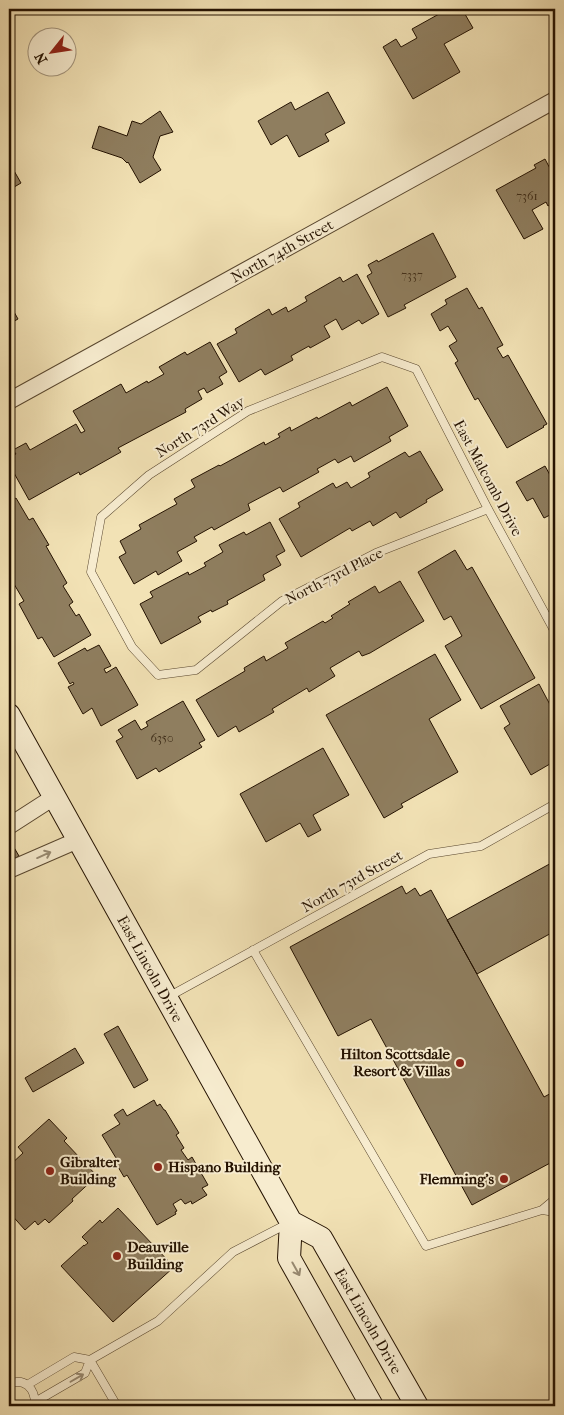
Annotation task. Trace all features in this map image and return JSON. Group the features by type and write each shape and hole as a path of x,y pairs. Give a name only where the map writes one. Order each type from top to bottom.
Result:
{"main road":[{"name":"East Lincoln Drive","path":"9,716 291,1222 321,1238 417,1406"},
{"path":"291,1222 289,1258 372,1406"}],"street":[{"name":"North 74th Street","path":"9,401 555,100"},
{"path":"9,826 54,797"},
{"path":"9,870 78,840"}],"lane":[{"name":"East Malcomb Drive","path":"382,357 416,369 555,632"},
{"name":"North 73rd Way","path":"196,670 158,675 132,647 92,572 100,517 149,475 248,411 382,357"},
{"name":"North 73rd Place","path":"196,670 282,601 376,553 488,508"},
{"name":"North 73rd Street","path":"166,998 429,854 481,846 555,804"},
{"path":"253,950 426,1246 542,1210 555,1199"},
{"path":"542,1210 555,1212"},
{"path":"9,1384 15,1381 24,1382 33,1392 34,1404 85,1373 90,1360 158,1321 233,1252 291,1222"},
{"path":"27,1385 74,1357 90,1360 117,1406"}],"building":[{"path":"448,9 462,9 473,28 444,44 460,72 413,99 383,47 396,39 401,47 417,38 412,29"},
{"path":"328,92 345,123 325,134 329,141 299,157 287,135 271,145 258,121 291,102 295,110"},
{"path":"160,111 173,132 160,136 153,157 161,170 140,183 128,162 122,158 92,148 99,126 127,136 132,121 141,124"},
{"path":"545,159 555,178 555,202 548,206 546,202 532,210 543,229 524,239 496,190 536,168 534,165"},
{"path":"9,162 21,183 9,190"},
{"path":"433,233 456,277 404,305 406,308 388,317 367,276 372,273 368,265 377,260 378,262"},
{"path":"357,274 379,314 362,324 359,320 342,330 336,319 324,326 330,337 291,356 293,360 265,375 261,369 239,382 217,344 237,333 235,329 269,309 272,315 286,307 288,312 307,301 305,297 340,277 343,282"},
{"path":"467,288 479,309 482,307 503,345 497,348 503,358 508,355 547,424 507,448 478,398 475,400 455,363 458,361 449,346 457,341 448,326 440,331 431,314 447,304 445,300"},
{"path":"9,303 18,319 9,324"},
{"path":"210,342 227,372 219,377 223,384 207,393 204,388 198,391 202,399 185,409 186,412 118,448 121,452 80,475 79,472 29,500 9,464 14,459 12,456 16,454 13,450 26,443 30,450 76,424 81,433 85,431 73,411 121,384 126,393 147,381 148,383 164,374 159,367 185,352 187,355"},
{"path":"387,387 408,426 389,437 391,441 354,462 351,456 338,463 335,459 317,469 319,472 283,492 280,487 248,504 250,510 214,530 212,527 194,537 197,541 177,552 182,561 158,575 156,571 134,584 119,557 126,553 120,541 141,529 139,525 177,504 174,499 195,487 191,480 264,442 265,445 280,437 278,434 290,427 291,431 350,402 352,406"},
{"path":"420,451 443,490 400,518 396,512 373,526 370,521 352,531 350,528 301,557 279,519 300,507 298,503 333,483 336,488 347,482 351,488 370,477 368,473 405,452 409,457"},
{"path":"545,466 555,484 555,524 550,515 544,518 533,498 527,501 516,482"},
{"path":"16,498 29,520 33,518 49,545 46,546 67,583 63,586 73,602 69,605 76,616 79,614 91,635 54,657 42,637 38,639 19,604 24,601 14,584 9,585 9,502"},
{"path":"270,522 285,551 276,556 281,565 263,575 265,580 227,601 228,604 198,617 201,622 161,644 140,604 153,597 150,592 188,572 189,575 206,566 204,563 223,552 219,545 244,532 246,535"},
{"path":"455,550 467,570 472,567 535,678 481,709 445,646 462,636 451,616 444,620 418,572"},
{"path":"400,581 424,621 370,653 362,656 359,651 330,668 335,676 309,692 307,688 272,709 274,712 239,732 236,726 218,737 196,700 245,671 244,668 264,656 266,661 288,648 285,643 323,621 325,623 333,618 331,616 350,604 348,602 375,586 379,593"},
{"path":"99,645 111,666 104,669 106,673 116,667 138,705 101,726 92,708 83,714 68,687 74,684 73,682 70,684 58,663 85,648 87,651"},
{"path":"435,654 461,700 429,719 458,772 401,804 403,807 384,818 326,715"},
{"path":"539,684 555,714 555,761 531,775 504,728 510,724 500,706"},
{"path":"183,701 205,740 199,743 202,747 159,772 156,768 137,779 116,741 123,737 118,730 135,720 141,730 148,726 146,722"},
{"path":"323,748 349,795 313,815 321,830 308,837 300,823 266,842 240,794"},
{"path":"9,839 19,856 9,862"},
{"path":"555,861 555,931 477,974 447,920"},
{"name":"Hilton Scottsdale Resort & Villas","path":"402,886 406,894 415,888 420,896 431,890 544,1097 555,1091 555,1167 552,1162 472,1205 371,1019 338,1036 290,947"},
{"path":"118,1026 148,1080 134,1088 104,1034"},
{"path":"75,1048 84,1063 33,1092 25,1078"},
{"name":"Hispano Building","path":"154,1100 157,1106 160,1104 165,1110 179,1133 176,1135 184,1148 181,1150 188,1160 192,1157 208,1185 202,1188 207,1195 192,1204 191,1201 185,1204 181,1199 173,1204 177,1211 175,1212 176,1214 157,1225 127,1175 124,1177 114,1160 116,1158 102,1135 120,1124 114,1115 123,1109 127,1116"},
{"name":"Gibralter Building","path":"49,1119 67,1138 64,1141 97,1176 49,1223 45,1219 38,1225 35,1221 25,1230 9,1212 9,1166 23,1153 18,1147"},
{"name":"Deauville Building","path":"118,1208 174,1267 113,1322 61,1266 88,1243 82,1237 100,1220 102,1223"}],"place":[{"name":"Hilton Scottsdale Resort & Villas","path":"460,1063"},
{"name":"Hispano Building","path":"158,1167"},
{"name":"Gibralter Building","path":"50,1171"},
{"name":"Flemming's","path":"504,1179"},
{"name":"Deauville Building","path":"117,1256"}]}
